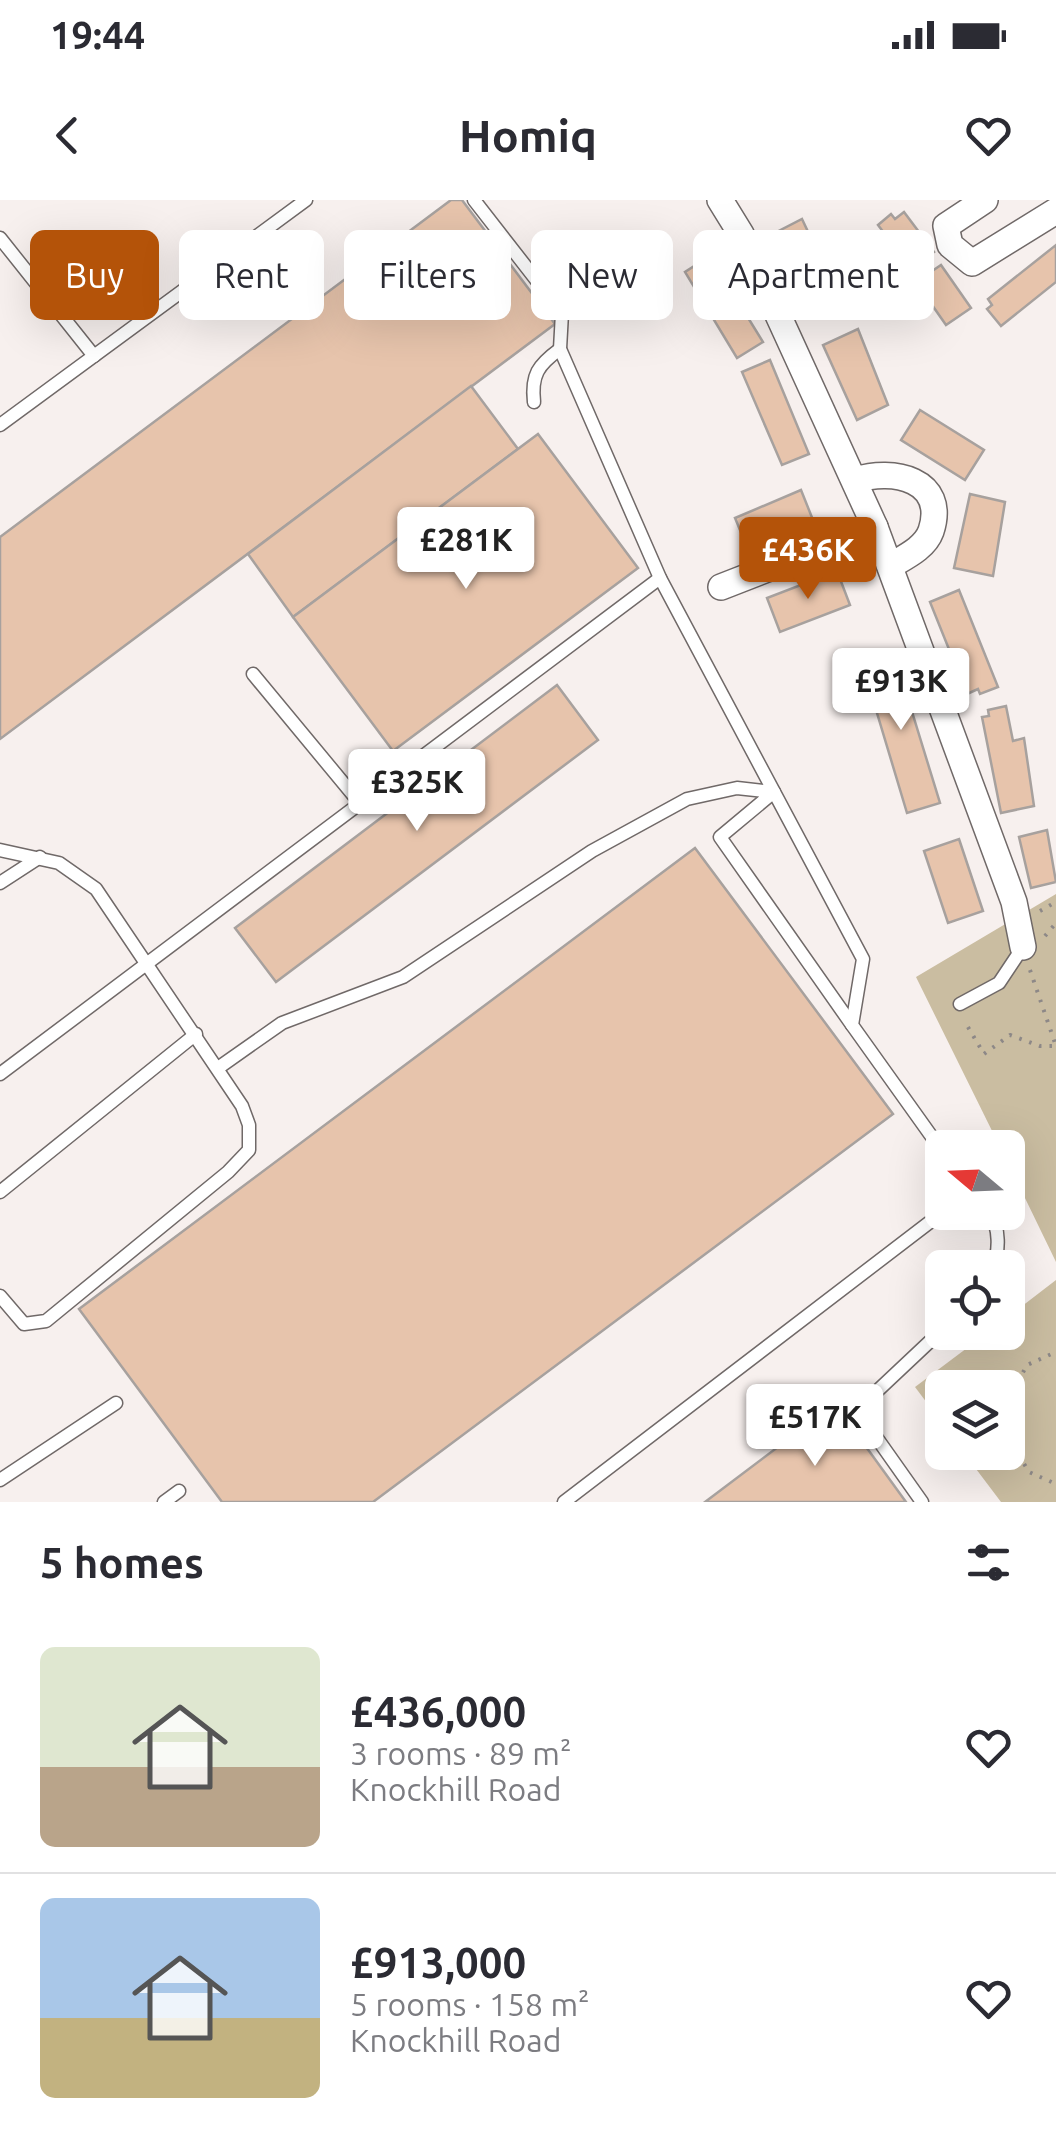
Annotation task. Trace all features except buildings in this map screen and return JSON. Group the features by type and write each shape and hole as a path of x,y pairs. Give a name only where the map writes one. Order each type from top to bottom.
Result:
{"street":[{"path":"720,200 741,234 856,480 1014,902 1023,947"},
{"path":"985,200 946,226 950,246 972,264 1052,208"},
{"path":"856,480 879,472 910,478 924,488 932,509 931,531 918,549 890,566"},
{"path":"721,587 875,527"}],"lane":[{"path":"0,425 306,200"},
{"path":"474,200 562,313 560,349 660,578 863,959 852,1024"},
{"path":"0,238 94,356"},
{"path":"534,402 531,380 540,363 560,349"},
{"path":"0,1074 147,959 660,578"},
{"path":"253,674 359,802"},
{"path":"218,1068 282,1023 404,977 592,851 687,799 737,788 774,792"},
{"path":"774,792 720,837 927,1130"},
{"path":"0,850 60,862 96,889 218,1068 249,1125 249,1150 228,1172 46,1321 24,1324 0,1296"},
{"path":"0,883 40,857"},
{"path":"960,1004 999,983 1023,947"},
{"path":"0,1192 196,1034"},
{"path":"564,1502 925,1226"},
{"path":"922,1502 857,1410 925,1346"},
{"path":"0,1480 116,1402"},
{"path":"164,1502 179,1492"}],"path":[{"path":"968,1027 984,1054 1010,1035 1040,1046 1056,1046 1023,947"},
{"path":"1024,1370 1027,1365 1056,1352"},
{"path":"1025,1465 1029,1472 1056,1484"}],"shaded area":[{"path":"1056,894 1056,1262 1025,1198 1025,1130 992,1130 916,977"},
{"path":"1056,1280 1056,1502 1001,1502 977,1470 1025,1470 1025,1370 938,1370 964,1350 1025,1350 1025,1304"},
{"path":"925,1380 925,1400 915,1387"}]}
